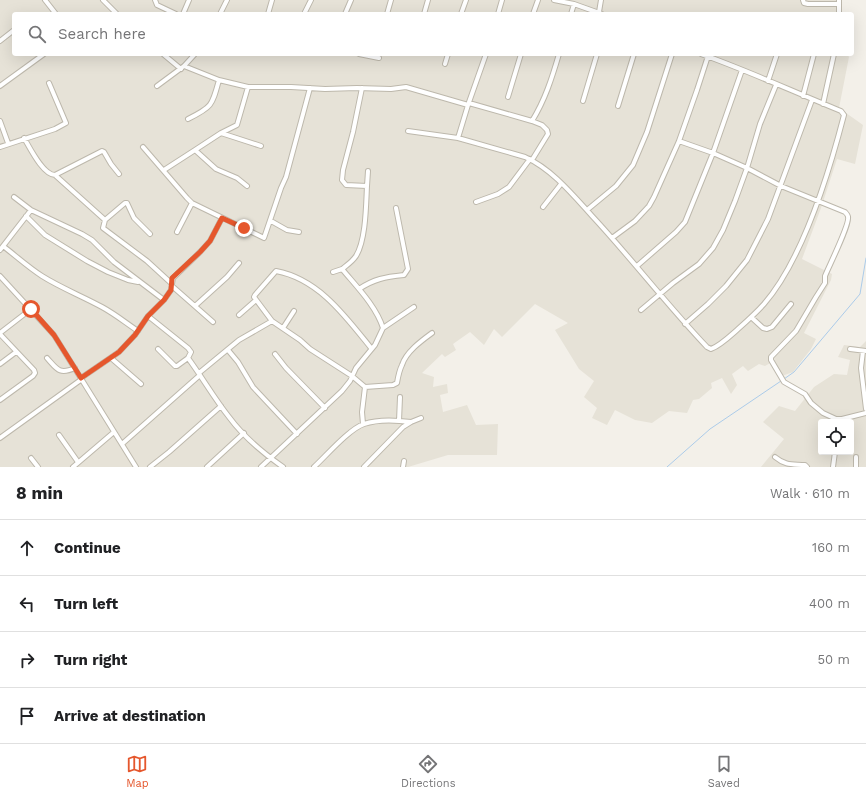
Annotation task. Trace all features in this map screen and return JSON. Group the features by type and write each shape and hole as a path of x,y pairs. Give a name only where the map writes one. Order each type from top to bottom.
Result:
{"street":[{"path":"44,0 54,12"},
{"path":"103,0 115,12"},
{"path":"155,0 157,5 172,12"},
{"path":"184,12 189,0"},
{"path":"221,12 227,0"},
{"path":"269,12 272,0"},
{"path":"305,12 311,0"},
{"path":"346,12 350,0"},
{"path":"388,12 391,0"},
{"path":"425,12 428,0"},
{"path":"462,12 466,0"},
{"path":"499,12 502,0"},
{"path":"535,12 538,0"},
{"path":"554,0 574,4 597,12"},
{"path":"600,12 601,0"},
{"path":"802,0 804,3 808,4 839,2"},
{"path":"572,12 574,4"},
{"path":"0,41 12,32"},
{"path":"0,86 41,56"},
{"path":"166,56 183,67 219,80 248,88 291,87 391,89 406,87 532,121 542,125 548,130 548,134 531,160 509,187 498,194 476,202"},
{"path":"157,86 183,67 193,56"},
{"path":"369,56 379,58"},
{"path":"445,64 447,56"},
{"path":"458,138 468,104 485,56"},
{"path":"508,96 520,56"},
{"path":"532,121 541,107 551,83 558,56"},
{"path":"583,101 596,56"},
{"path":"618,106 633,56"},
{"path":"587,210 616,186 633,165 647,132 671,56"},
{"path":"408,131 458,138 531,160 548,171 587,210 612,238 637,266 685,324 707,347 711,349 751,317 765,303 789,266 803,238 817,202 844,115 841,111 708,56 679,141 649,206 631,225 612,238"},
{"path":"768,81 776,56"},
{"path":"803,96 813,56"},
{"path":"823,104 834,56"},
{"path":"637,266 676,232 685,222 713,153 742,70"},
{"path":"188,119 203,112 210,105 213,101 219,80"},
{"path":"0,147 66,124 49,83"},
{"path":"641,310 659,294 699,264 712,248 723,230 747,168 760,124 776,85"},
{"path":"164,170 220,133 237,125 248,88"},
{"path":"143,147 164,170 186,198 222,218 264,238 286,177 310,88"},
{"path":"362,88 342,180 346,185 367,186"},
{"path":"685,324 726,286 747,260 765,225 781,186 795,143 812,100"},
{"path":"0,121 8,143"},
{"path":"220,133 261,146"},
{"path":"24,138 43,168 51,176 55,176 105,220"},
{"path":"679,141 713,153 747,168 781,186 817,202 845,212 848,215 846,228 825,276 825,283 796,331 771,358 784,382 805,394 811,403 823,413 836,419"},
{"path":"195,150 216,169 236,178 247,186"},
{"path":"55,176 102,151 119,174"},
{"path":"333,272 342,269 352,261 358,250 365,220 368,171"},
{"path":"543,207 561,184"},
{"path":"14,197 31,210 92,240 114,262 132,275 138,282"},
{"path":"150,234 134,218 126,202 105,220 103,228 147,261 213,322"},
{"path":"176,232 192,202"},
{"path":"359,289 379,278 404,276 408,269 396,208"},
{"path":"0,250 31,210"},
{"path":"26,216 45,235 108,272 128,280 138,282 149,288 164,300"},
{"path":"0,438 119,352 138,331 148,316 164,300 171,290 172,278 210,241 222,218"},
{"path":"271,221 287,230 299,232"},
{"path":"4,246 42,276 62,288 118,316 138,331"},
{"path":"195,306 227,277 239,262"},
{"path":"261,467 342,392 375,345 383,328 380,319 359,289 342,269"},
{"path":"372,348 331,302 311,284 276,271 255,295 256,300 272,321 300,340 310,349 352,376 365,387 393,385 397,383 402,364 407,356 420,342 432,334"},
{"path":"0,276 54,335 135,466 129,467"},
{"path":"239,315 256,300"},
{"path":"751,317 767,330 772,327 791,304"},
{"path":"383,328 387,327 414,307"},
{"path":"0,400 35,373 34,370 0,334 31,309"},
{"path":"283,328 294,311"},
{"path":"148,316 191,352 188,358 175,366 158,349"},
{"path":"122,444 239,340 272,321"},
{"path":"850,349 865,351 861,368 866,408"},
{"path":"228,350 238,362 253,387 297,434"},
{"path":"0,364 16,352"},
{"path":"275,354 286,368 325,408"},
{"path":"47,358 61,371 66,372 75,368"},
{"path":"111,358 141,384"},
{"path":"188,358 229,417 244,433 283,467"},
{"path":"363,424 362,412 365,387"},
{"path":"400,397 400,421"},
{"path":"150,467 221,406"},
{"path":"848,419 866,413"},
{"path":"364,467 404,426 421,418"},
{"path":"314,467 354,429 363,424 375,422 410,422"},
{"path":"73,467 114,432"},
{"path":"207,467 244,433"},
{"path":"59,435 78,462"},
{"path":"833,467 835,455"},
{"path":"775,457 782,463 790,465 806,465 807,467"},
{"path":"856,457 856,467"},
{"path":"32,458 38,467"},
{"path":"403,467 404,461"}],"shaded area":[{"path":"0,0 838,0 838,12 12,12 12,56 848,56 839,108 863,125 855,164 837,159 802,259 832,274 831,280 804,333 816,339 811,349 793,372 779,377 772,362 765,366 759,364 748,371 743,366 732,374 737,385 731,394 722,378 711,383 712,388 699,399 693,400 687,413 669,411 652,423 635,420 615,410 607,425 592,418 597,408 584,397 594,381 579,369 555,330 568,323 535,304 502,337 494,329 484,345 470,332 453,344 456,350 445,357 442,354 422,373 434,377 433,387 447,384 448,393 440,395 443,412 467,405 476,425 498,424 497,455 448,455 408,467 0,467"},
{"path":"866,341 866,467 761,467 784,439 763,422 779,406 795,411 814,387 834,374 847,375 850,360 838,357 844,345 860,347"}],"waterway":[{"path":"784,379 794,372 860,294 866,258"},
{"path":"667,467 710,429 781,381"}],"route":[{"path":"31,309 54,335 81,378 119,352 135,335 148,316 164,300 171,290 172,278 210,241 222,218 244,228"}]}
